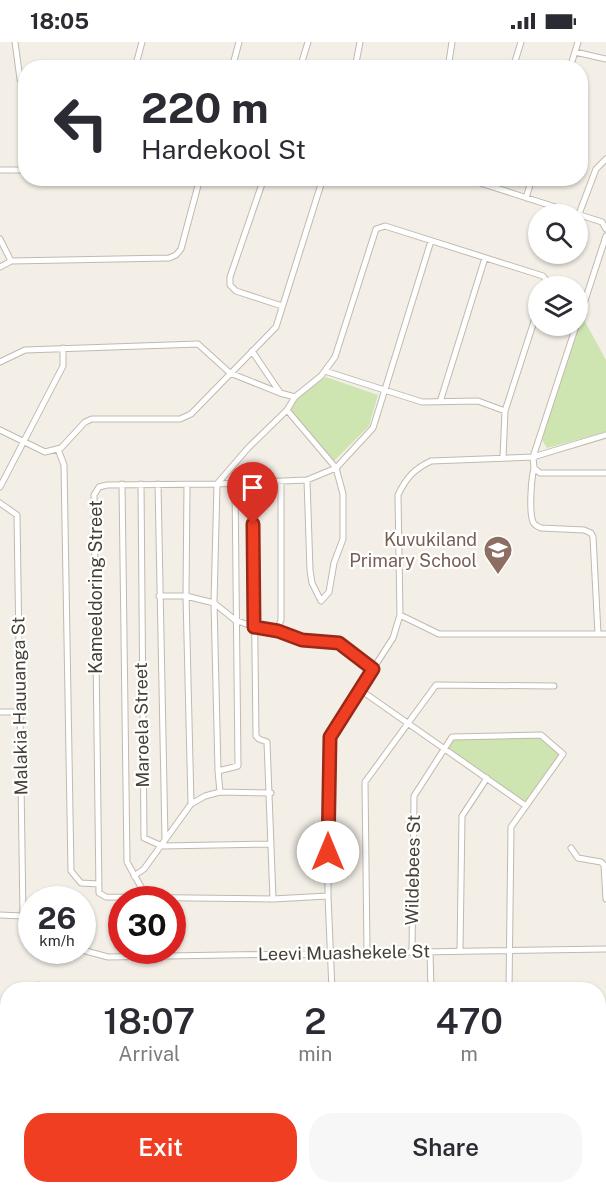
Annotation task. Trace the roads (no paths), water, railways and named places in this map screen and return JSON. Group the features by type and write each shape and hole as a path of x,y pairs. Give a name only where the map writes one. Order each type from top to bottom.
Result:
{"street":[{"path":"15,42 18,64"},
{"path":"137,60 142,42"},
{"path":"234,60 240,42"},
{"path":"302,60 308,42"},
{"path":"357,60 360,42"},
{"path":"449,60 452,42"},
{"path":"515,60 521,42"},
{"path":"572,60 578,42"},
{"path":"575,52 606,59"},
{"path":"583,204 596,169 606,159"},
{"path":"0,170 18,170"},
{"path":"0,267 11,261 169,258 182,249 198,186"},
{"path":"261,186 230,277 230,285 236,291 282,306"},
{"path":"0,430 45,452 58,449 85,422 92,419 186,418 276,327 320,186"},
{"path":"493,186 546,204"},
{"path":"526,198 530,186"},
{"path":"588,217 602,222 606,229"},
{"path":"220,792 214,603 217,484 248,448 287,410 295,397 321,376 335,357 376,229 385,226 543,276"},
{"path":"588,291 606,236"},
{"path":"0,239 11,261"},
{"path":"336,468 373,428 431,241"},
{"path":"441,402 485,258"},
{"path":"503,458 506,411 530,336"},
{"path":"573,336 533,457 531,492 533,521 541,528 584,530 591,533 598,634"},
{"path":"0,362 25,350 198,344 230,373 295,397"},
{"path":"0,487 63,366 63,348"},
{"path":"252,351 280,393"},
{"path":"325,371 422,402 478,401 506,411"},
{"path":"287,410 336,468 343,494 344,539 334,563 329,592 321,601 312,583 310,570 307,480"},
{"path":"331,982 328,896 328,744 334,729 393,638 400,615 398,495 405,479 418,467 431,461 533,457 606,435"},
{"path":"58,449 64,465 71,871 81,883 99,884 99,893 102,896 108,896"},
{"name":"Kameeldoring Street","path":"99,884 94,495 99,487 122,484 187,485 307,480 336,468"},
{"path":"534,468 540,473 606,473"},
{"path":"278,631 281,620 281,482"},
{"path":"218,771 238,766 234,483"},
{"path":"253,483 256,736 267,742 271,793 273,898"},
{"path":"122,484 127,862 140,886"},
{"name":"Maroela Street","path":"141,484 144,835 146,840 162,846"},
{"path":"158,484 165,839"},
{"path":"187,485 186,596 191,804"},
{"name":"Malakia Hauuanga St","path":"0,504 17,515 23,886"},
{"path":"159,596 186,596 214,603 235,620 254,627 278,631 302,640 339,643 373,669"},
{"path":"400,615 439,634 606,634"},
{"path":"367,952 365,782 436,685 554,686"},
{"path":"360,689 526,806"},
{"path":"0,712 20,712"},
{"path":"444,748 455,736 541,735 562,752 511,830 509,982"},
{"name":"Wildebees St","path":"412,951 414,797 444,748"},
{"path":"460,950 462,816 486,778"},
{"path":"134,876 142,872 191,804 205,796 220,792 271,793"},
{"path":"162,846 271,844"},
{"path":"571,848 578,858 601,862 604,865 606,899"},
{"path":"186,897 328,896"},
{"path":"0,915 18,916"},
{"name":"Leevi Muashekele St","path":"96,954 108,957 606,949"},
{"path":"430,951 431,982"}],"place":[{"name":"Kuvukiland Primary School","path":"498,576"}]}
